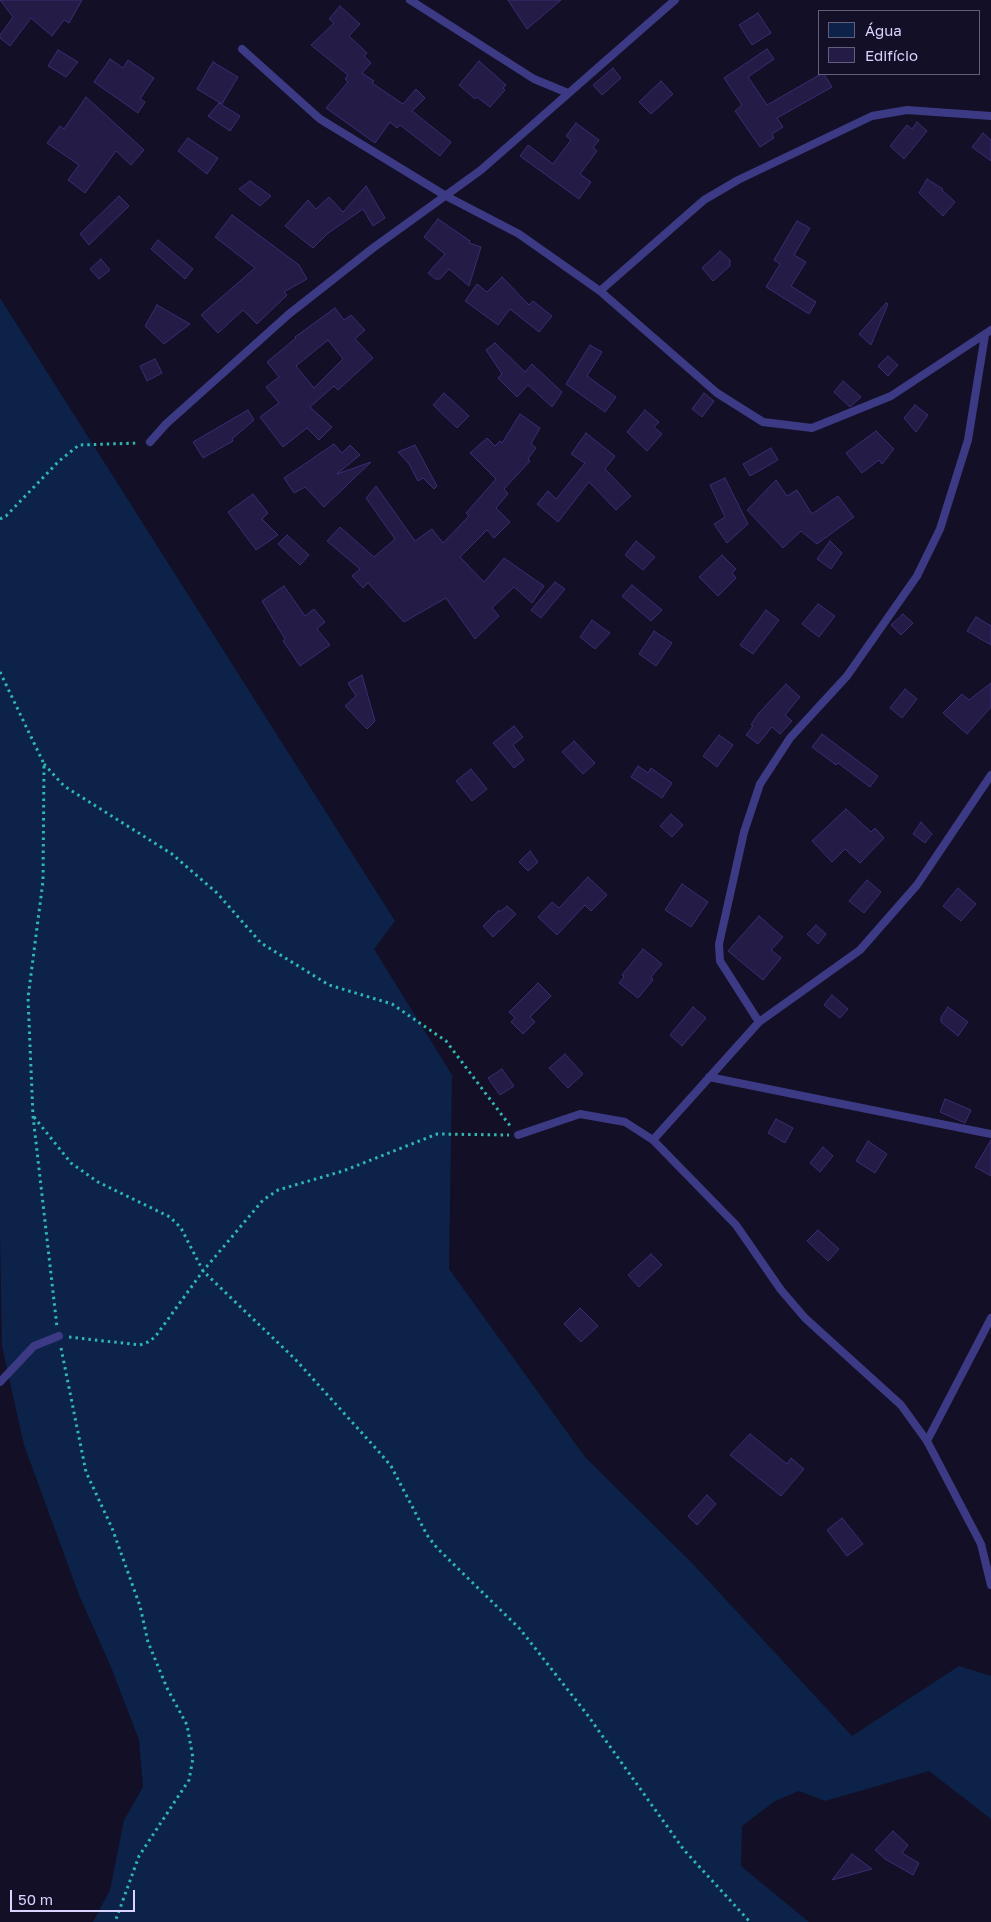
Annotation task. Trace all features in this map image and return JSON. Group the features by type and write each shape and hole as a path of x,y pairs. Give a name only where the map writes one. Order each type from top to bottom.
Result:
{"lane":[{"path":"410,0 534,80 568,93"},
{"path":"150,442 166,424 289,314 373,248 481,170 675,0"},
{"path":"242,49 320,119 446,196 519,234 600,291 717,393 762,422 812,428 891,396 988,332"},
{"path":"600,291 704,200 738,180 872,116 907,110 991,116"},
{"path":"759,1022 720,961 720,944 744,832 760,784 790,738 847,676 917,576 940,529 968,440 988,332"},
{"path":"653,1140 759,1022 860,950 917,884 991,775"},
{"path":"709,1077 990,1134"},
{"path":"518,1136 580,1114 625,1122 653,1140 736,1225 781,1290 805,1318 901,1405 927,1441 981,1544 991,1586"},
{"path":"927,1441 991,1318"},
{"path":"0,1382 34,1346 59,1336"}],"path":[{"path":"0,519 6,516 59,461 79,446 150,442"},
{"path":"0,672 44,764 64,786 172,854 217,893 261,943 329,985 392,1004 446,1040 494,1107 518,1136"},
{"path":"44,764 43,880 28,998 33,1116 59,1336 86,1472 112,1528 140,1606 148,1642 167,1688 186,1725 193,1758 189,1780 140,1856 114,1922"},
{"path":"33,1116 71,1163 98,1182 170,1217 181,1228 203,1271 295,1360 391,1466 437,1548 520,1629 586,1713 684,1850 750,1922"},
{"path":"59,1336 140,1345 148,1342 155,1337 203,1271 264,1200 278,1190 343,1171 437,1134 518,1136"}],"water":[{"path":"0,298 395,921 374,949 452,1075 449,1269 585,1457 692,1563 852,1736 959,1666 991,1676 991,1819 929,1771 825,1801 799,1791 775,1801 742,1826 741,1866 809,1922 93,1922 110,1890 124,1820 143,1787 139,1740 111,1667 79,1595 24,1445 2,1346 0,1235"}],"building":[{"path":"0,0 82,0 69,23 64,20 52,36 31,18 10,46 0,38 0,35 13,17"},
{"path":"508,0 561,0 527,29"},
{"path":"340,6 360,24 349,36 367,53 364,56 371,63 362,73 374,81 372,83 403,104 416,89 425,98 412,111 451,142 440,156 400,125 397,128 390,122 375,143 326,108 348,82 345,79 348,75 311,45 334,23 329,19"},
{"path":"758,13 771,33 752,45 739,25"},
{"path":"767,49 774,59 748,77 767,105 819,75 825,75 832,87 777,118 783,127 772,134 774,138 760,147 735,111 742,105 724,78"},
{"path":"58,50 78,62 66,77 48,66"},
{"path":"110,59 123,68 128,60 154,78 140,99 145,102 138,113 94,82"},
{"path":"479,61 506,85 503,88 505,90 490,107 477,97 475,99 459,85"},
{"path":"213,62 238,77 222,104 197,89"},
{"path":"613,68 621,78 602,95 593,85"},
{"path":"661,81 673,94 651,114 639,102"},
{"path":"86,97 144,150 131,165 116,151 85,193 68,180 79,165 47,143 60,126 64,129"},
{"path":"219,103 240,116 230,131 208,116"},
{"path":"917,122 927,131 904,159 890,146 907,125 912,129"},
{"path":"576,123 599,140 593,148 597,151 580,174 591,182 579,199 520,156 528,145 553,164 571,140 566,136"},
{"path":"983,133 991,140 991,161 972,147"},
{"path":"188,138 218,158 207,174 178,151"},
{"path":"927,179 943,189 955,202 943,216 919,193"},
{"path":"250,181 271,196 260,206 239,189"},
{"path":"366,186 385,218 373,226 363,209 327,234 313,248 285,226 308,200 316,209 329,197 343,212"},
{"path":"119,196 129,206 89,245 80,234"},
{"path":"232,215 299,265 307,279 284,292 287,295 257,324 243,310 218,333 201,315 255,268 215,237"},
{"path":"438,219 470,241 469,243 481,247 469,286 449,269 440,279 435,279 428,273 445,254 424,237"},
{"path":"797,221 810,228 794,255 806,262 791,286 816,302 809,314 766,287 780,264 774,260"},
{"path":"158,240 193,269 185,279 151,249"},
{"path":"720,251 730,260 730,266 713,281 702,268"},
{"path":"101,259 110,270 99,279 90,269"},
{"path":"502,277 529,305 533,301 552,316 539,332 510,309 498,325 465,301 477,284 487,292"},
{"path":"886,303 888,304 871,345 859,334"},
{"path":"157,305 190,324 164,344 145,326"},
{"path":"335,308 344,320 351,315 365,330 355,339 373,358 338,390 334,386 310,407 332,427 319,440 307,428 283,447 260,417 279,403 266,387 279,377 267,362 295,337","holes":["328,340 343,359 314,388 296,366"]},
{"path":"495,343 525,372 532,364 562,392 552,407 528,385 517,397 498,378 502,374 486,350"},
{"path":"590,345 602,352 587,376 616,397 605,412 566,384"},
{"path":"888,356 898,365 888,376 878,366"},
{"path":"155,359 162,373 147,381 140,366"},
{"path":"843,381 861,397 850,407 834,392"},
{"path":"444,393 469,416 457,428 433,405"},
{"path":"704,393 714,401 702,417 692,409"},
{"path":"915,405 928,415 916,432 904,418"},
{"path":"248,410 254,420 232,439 233,441 203,458 193,442"},
{"path":"645,410 659,422 654,427 662,434 647,451 627,432"},
{"path":"520,414 540,428 531,444 536,448 528,459 530,461 504,489 508,494 496,508 510,522 494,538 487,530 460,557 484,582 504,558 544,586 532,603 514,587 492,608 499,616 475,639 446,598 404,622 368,583 363,588 352,576 360,569 327,541 340,527 374,557 395,539 366,498 376,486 415,541 432,529 443,543 469,516 466,513 496,479 470,453 487,438 495,446 500,441 502,443"},
{"path":"876,431 894,449 882,464 879,460 862,473 846,453"},
{"path":"586,433 615,456 605,469 631,496 616,510 589,482 558,522 537,504 548,491 556,499 585,463 571,454"},
{"path":"334,444 342,453 350,445 360,455 337,474 371,462 324,507 305,487 294,493 284,478"},
{"path":"415,445 437,486 434,489 423,478 418,481 409,464 398,452"},
{"path":"771,448 778,460 750,476 743,464"},
{"path":"725,478 748,524 727,543 714,524 725,517 710,485"},
{"path":"776,480 787,496 797,490 812,514 838,496 854,517 817,544 801,531 783,548 747,510"},
{"path":"253,494 268,513 262,519 278,535 256,550 228,512"},
{"path":"287,535 309,555 300,565 278,544"},
{"path":"636,541 655,557 643,570 625,555"},
{"path":"830,541 842,553 831,569 817,559"},
{"path":"722,555 736,569 732,573 736,578 718,596 699,577"},
{"path":"555,582 565,589 541,618 531,610"},
{"path":"632,585 662,610 651,621 622,596"},
{"path":"284,586 305,616 314,609 325,622 317,629 330,645 300,666 283,641 285,639 262,601"},
{"path":"818,604 835,616 819,637 802,624"},
{"path":"766,610 779,620 753,654 740,645"},
{"path":"903,614 913,623 901,635 891,625"},
{"path":"976,617 991,626 991,645 967,631"},
{"path":"592,620 610,633 595,649 580,637"},
{"path":"654,631 672,643 656,666 639,654"},
{"path":"362,675 375,721 367,729 345,706 356,696 348,683"},
{"path":"991,683 991,707 967,734 943,713 962,694 969,700"},
{"path":"786,684 800,697 785,715 792,721 780,734 772,727 758,744 746,735 753,726 751,725 758,714"},
{"path":"905,689 917,699 902,718 890,708"},
{"path":"514,726 523,737 513,745 524,760 514,768 493,743"},
{"path":"822,734 878,776 870,787 838,763 836,765 812,747"},
{"path":"719,735 733,745 717,767 703,756"},
{"path":"574,741 595,763 583,774 562,752"},
{"path":"638,766 648,773 651,768 672,783 662,798 631,777"},
{"path":"471,769 487,789 472,801 456,781"},
{"path":"846,809 871,832 875,828 884,838 860,863 845,849 832,862 812,841"},
{"path":"671,814 683,825 672,837 660,826"},
{"path":"921,822 932,834 925,843 913,834"},
{"path":"530,851 538,862 528,871 519,862"},
{"path":"588,877 607,895 591,911 585,905 557,935 538,917 552,902 559,908"},
{"path":"867,880 881,892 864,913 849,901"},
{"path":"682,884 708,902 691,927 665,910"},
{"path":"958,888 976,904 961,921 943,906"},
{"path":"507,906 516,914 493,937 483,926 499,910 500,912"},
{"path":"759,916 783,937 771,950 781,958 763,980 728,951"},
{"path":"816,925 826,934 818,944 807,934"},
{"path":"643,949 662,964 651,977 653,980 638,998 619,983 624,977 622,975"},
{"path":"538,983 551,996 530,1017 535,1022 523,1034 511,1022 515,1018 509,1012"},
{"path":"832,995 848,1009 840,1018 824,1005"},
{"path":"693,1007 706,1018 682,1046 670,1035"},
{"path":"948,1007 968,1022 958,1036 941,1022 941,1017"},
{"path":"565,1054 583,1074 568,1088 549,1068"},
{"path":"502,1069 514,1086 500,1095 488,1078"},
{"path":"945,1099 971,1110 965,1123 940,1112"},
{"path":"776,1119 793,1128 785,1143 768,1133"},
{"path":"991,1140 991,1176 975,1167"},
{"path":"868,1141 887,1154 875,1173 856,1161"},
{"path":"823,1147 833,1156 820,1172 810,1163"},
{"path":"818,1230 839,1249 828,1261 807,1241"},
{"path":"651,1254 662,1265 639,1287 628,1275"},
{"path":"580,1308 598,1326 581,1342 564,1324"},
{"path":"750,1434 787,1464 791,1458 804,1469 781,1496 730,1455"},
{"path":"707,1495 716,1504 697,1525 688,1516"},
{"path":"842,1518 863,1544 847,1556 827,1530"},
{"path":"893,1831 908,1845 902,1853 919,1863 913,1875 885,1859 875,1850"},
{"path":"852,1854 872,1869 832,1880"}]}
